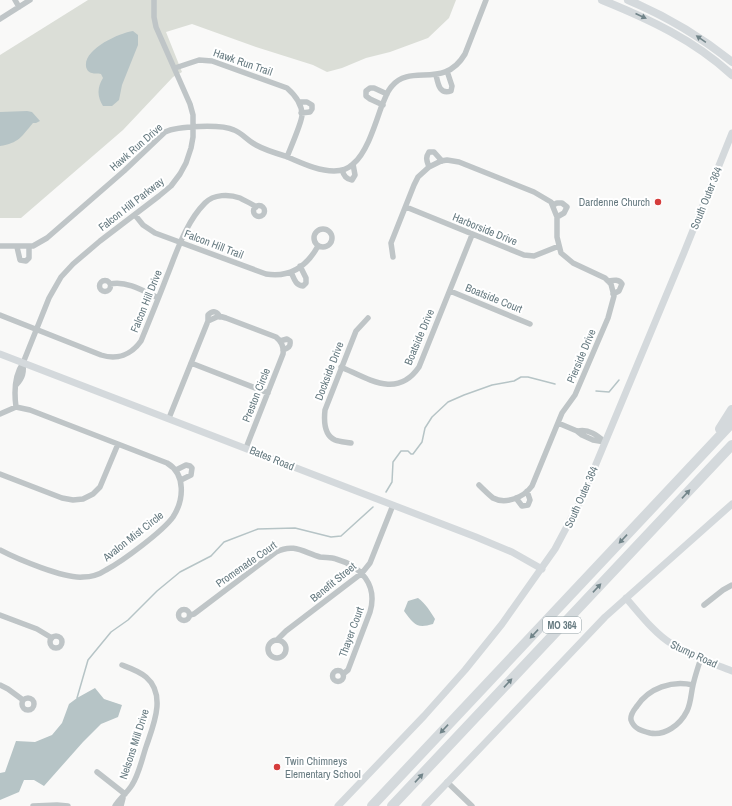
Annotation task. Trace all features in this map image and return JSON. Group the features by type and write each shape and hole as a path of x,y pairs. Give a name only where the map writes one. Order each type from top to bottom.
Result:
{"highway":[{"path":"697,461 732,410"},
{"name":"MO 364","path":"372,806 732,423"},
{"name":"MO 364","path":"392,806 732,445"}],"main road":[{"path":"604,0 650,20 674,33 703,52 732,76"},
{"path":"628,0 662,15 685,28 712,46 732,62"}],"street":[{"path":"15,0 19,6"},
{"path":"0,19 30,0"},
{"name":"Falcon Hill Parkway","path":"16,407 14,395 16,385 15,378 23,363 49,298 60,277 87,252 171,186 186,163 191,148 194,127 193,115 190,104 156,26 154,17 154,0"},
{"name":"Hawk Run Drive","path":"0,246 33,246 47,238 124,171 165,132 176,129 194,127 225,127 235,130 259,147 316,168 330,171 342,170 353,164 362,154 382,105 392,86 407,76 442,74 456,66 461,61 486,0"},
{"name":"Hawk Run Trail","path":"175,68 199,60 212,61 287,88 299,102 302,115 288,157"},
{"path":"436,75 439,88 446,93 451,91 452,86 446,71"},
{"path":"382,105 366,96 366,91 370,88 374,88 387,94"},
{"name":"Hawk Run Trail","path":"299,102 307,102 312,105 310,112 301,113"},
{"name":"South Outer 364","path":"338,806 424,716 465,670 502,624 542,569 567,529 581,500 694,229 732,133"},
{"path":"429,167 426,156 429,152 434,152 442,161"},
{"path":"394,257 392,243 414,185 418,177 429,167 442,161 459,162 534,192 551,202 557,216 557,236 559,246"},
{"name":"Hawk Run Drive","path":"342,170 345,177 352,180 355,175 353,164"},
{"name":"Falcon Hill Drive","path":"0,315 108,357 118,357 131,352 141,341 180,242 192,220 205,203 214,197 221,195 236,197 256,207"},
{"path":"553,205 562,203 566,207 564,213 557,216"},
{"name":"Harborside Drive","path":"406,207 524,255 534,256 559,246"},
{"name":"Falcon Hill Trail","path":"135,215 143,225 155,233 259,272 274,276 291,272 309,261 318,246"},
{"name":"Boatside Drive","path":"341,367 376,382 385,384 394,385 408,380 419,367 472,234"},
{"path":"17,247 20,260 26,261 29,258 29,246"},
{"name":"Pierside Drive","path":"479,485 498,500 510,500 516,498 532,486 562,413 575,395 608,318 613,294 619,291 622,284 621,281 608,280 570,261 561,253 559,246"},
{"path":"291,272 298,285 302,286 306,283 306,278 300,266"},
{"path":"608,280 613,294"},
{"path":"110,284 120,283 137,288 158,298"},
{"name":"Boatside Court","path":"450,291 530,324"},
{"name":"Preston Circle","path":"169,418 208,321 220,317 276,337 280,341 287,339 290,341 290,346 283,350 246,448"},
{"name":"Dockside Drive","path":"351,443 334,440 325,426 324,419 327,404 356,331 368,318"},
{"path":"280,341 283,350"},
{"name":"Bates Road","path":"0,354 169,418 512,552 542,569"},
{"path":"191,364 268,393"},
{"path":"0,414 16,407 30,410 167,463 176,470 186,465 190,466 192,468 191,475 180,480"},
{"path":"558,423 578,431 582,435 593,440 605,442"},
{"path":"0,474 62,498 73,500 83,499 93,494 100,487 118,444"},
{"name":"Avalon Mist Circle","path":"0,550 68,576 84,577 99,573 120,562 170,521 176,512 182,488 176,470"},
{"name":"Pierside Drive","path":"516,498 522,506 528,505 530,500 527,491"},
{"path":"425,806 584,638 626,598 732,504"},
{"name":"Benefit Street","path":"277,640 286,631 362,573 370,563 393,505"},
{"name":"Promenade Court","path":"190,615 194,614 282,549 300,549 324,558 336,559 353,566 362,573"},
{"name":"Thayer Court","path":"343,674 348,670 372,607 372,594 362,573"},
{"path":"704,605 732,585"},
{"name":"Stump Road","path":"626,598 666,640 688,653 732,671"},
{"path":"0,615 37,629 52,638"},
{"path":"693,685 665,685 648,694 638,704 632,714 631,720 634,725 640,730 654,734 664,733 681,721 687,711 701,658"},
{"name":"Nelsons Mill Drive","path":"115,806 133,784 157,712 158,703 155,690 149,680 137,671 122,665"},
{"path":"0,685 23,700"},
{"path":"97,772 124,796"},
{"path":"447,782 472,806"},
{"name":"Nelsons Mill Drive","path":"121,806 124,796"},
{"path":"33,806 68,806"}],"shaded area":[{"path":"88,0 456,0 449,18 428,38 327,72 313,65 256,47 192,24 166,32 182,72 173,77 123,130 21,218 0,218 0,55"},
{"path":"133,31 138,35 138,45 122,85 119,100 112,106 103,106 98,92 103,78 101,74 91,73 88,71 86,66 87,60 96,48 111,38"},
{"path":"0,112 32,112 40,121 33,123 16,141 0,146"},
{"path":"418,598 430,610 435,619 433,624 419,626 410,619 404,611 408,601"},
{"path":"95,688 104,699 122,705 118,717 101,724 44,786 34,780 24,780 19,792 0,800 0,773 5,772 16,741 35,742 52,735 62,723 69,704"}],"waterway":[{"path":"386,492 392,482 393,462 401,451 408,451 413,454 422,442 425,428 432,417 448,402 492,385 514,381 521,377 528,377 555,384"},
{"path":"596,391 609,392 619,380"},
{"path":"77,698 88,660 111,632 128,620 157,591 180,572 211,556 224,542 258,529 295,528 331,537 341,536 373,507"}],"place":[{"name":"Dardenne Church","path":"658,202"},
{"name":"Twin Chimneys Elementary School","path":"277,767"}]}
